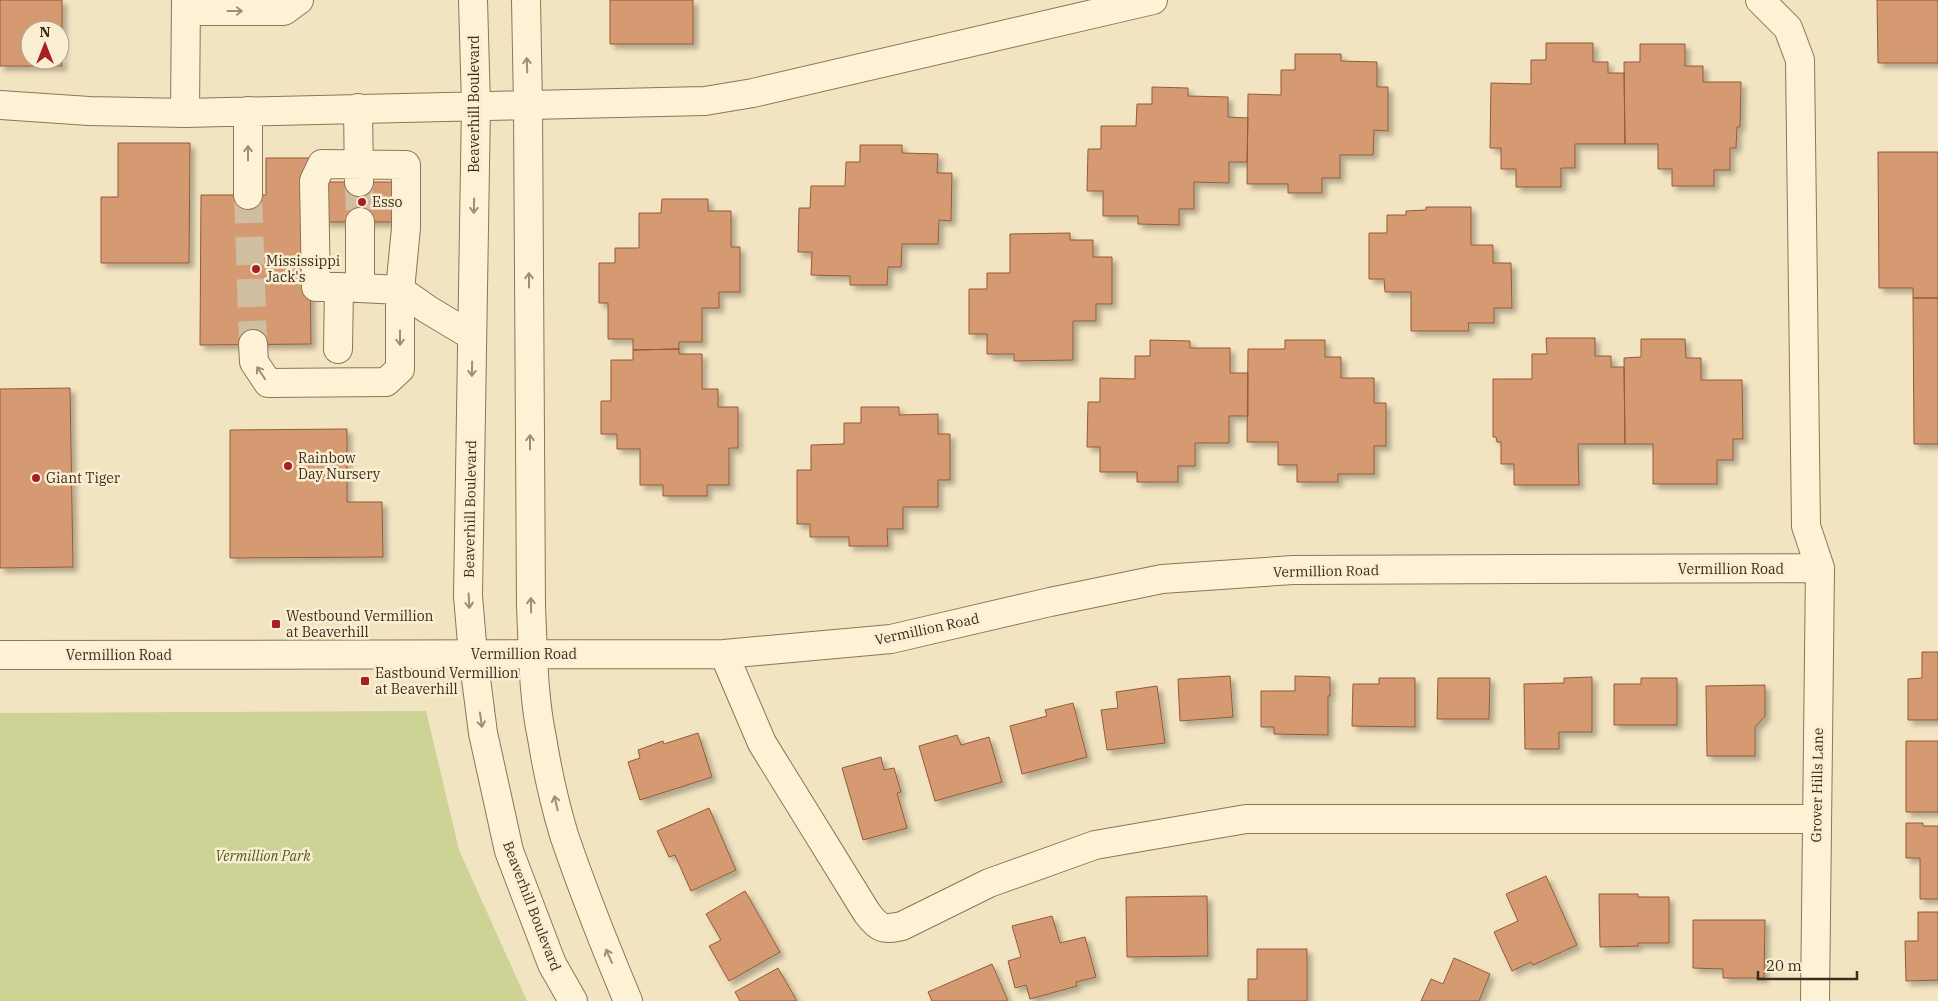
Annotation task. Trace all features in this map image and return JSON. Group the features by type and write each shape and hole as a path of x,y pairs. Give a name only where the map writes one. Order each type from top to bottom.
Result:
{"street":[{"path":"185,112 186,5 284,12 300,0"},
{"name":"Beaverhill Boulevard","path":"473,0 476,106 468,596 473,655 483,733 509,851 552,964 573,1001"},
{"path":"526,0 531,606 533,654 541,737 564,833 601,939 628,1001"},
{"path":"0,105 89,111 248,112 705,100 753,93 1153,0"},
{"name":"Grover Hills Lane","path":"1760,0 1788,28 1800,60 1806,526 1820,568 1816,818 1816,1001"},
{"path":"358,108 359,174"},
{"path":"248,112 248,195"},
{"path":"253,344 254,362 268,383 386,382 400,369 400,290 406,228 406,165 359,174 322,164 314,181 316,287 400,290 472,336"},
{"path":"338,349 360,222"},
{"name":"Vermillion Road","path":"0,655 724,654 891,639 1050,602 1162,579 1293,570 1820,568"},
{"path":"724,654 762,743 867,913 876,925 888,929 902,926 989,883 1095,845 1246,819 1816,818"}],"green space":[{"name":"Vermillion Park","path":"426,711 459,850 527,1001 0,1001 0,713"}],"building":[{"path":"0,0 62,0 62,20 20,20 20,66 0,66"},
{"path":"610,0 693,0 693,44 610,44"},
{"path":"1877,0 1938,0 1938,63 1878,63"},
{"path":"1546,43 1593,43 1593,62 1608,62 1608,73 1624,73 1625,144 1575,144 1575,168 1561,168 1561,187 1516,187 1516,169 1501,169 1501,148 1490,148 1491,83 1531,84 1531,60 1546,60"},
{"path":"1640,44 1685,44 1685,66 1703,66 1703,82 1741,82 1740,127 1737,127 1736,148 1730,148 1730,170 1714,170 1714,186 1672,186 1672,169 1658,169 1658,144 1625,144 1624,62 1640,62"},
{"path":"1295,54 1341,54 1341,61 1377,62 1377,87 1388,87 1388,131 1374,130 1373,155 1340,155 1340,178 1322,178 1322,193 1288,193 1288,184 1247,184 1248,94 1281,95 1281,70 1295,70"},
{"path":"1152,87 1188,88 1188,96 1228,97 1228,117 1248,118 1247,162 1229,162 1229,183 1194,182 1194,209 1179,209 1179,225 1138,224 1138,216 1103,216 1103,191 1087,191 1088,149 1101,149 1101,126 1136,126 1137,104 1152,104"},
{"path":"118,143 190,143 189,263 101,263 101,197 118,197"},
{"path":"860,145 902,145 902,153 938,154 937,173 952,173 951,221 939,220 938,244 902,244 901,267 888,267 887,285 850,285 850,276 811,275 812,252 798,252 799,208 810,208 811,186 845,186 846,162 860,162"},
{"path":"1878,152 1938,152 1938,298 1913,298 1913,288 1879,288"},
{"name":"Mississippi Jack's","path":"266,158 309,158 311,344 200,345 201,195 266,195"},
{"name":"Esso","path":"323,182 400,182 400,222 324,222"},
{"path":"662,199 708,199 708,211 731,211 731,247 740,247 740,292 719,292 719,308 702,308 702,342 679,342 679,349 633,350 633,339 608,339 608,303 599,303 599,263 615,263 615,248 639,248 639,213 661,213"},
{"path":"1426,207 1471,207 1471,245 1493,245 1493,263 1511,263 1512,308 1494,308 1494,323 1468,323 1469,331 1411,331 1411,292 1385,292 1384,279 1369,279 1369,233 1387,233 1387,215 1406,215 1406,211 1426,210"},
{"path":"1070,233 1070,240 1093,240 1093,257 1112,257 1112,304 1096,304 1096,321 1073,321 1073,360 1014,361 1014,354 987,354 987,334 969,334 969,289 987,289 987,273 1010,273 1010,234"},
{"path":"1913,298 1938,298 1938,444 1914,444"},
{"path":"1546,338 1595,338 1595,356 1611,356 1611,367 1624,367 1625,444 1578,444 1579,485 1514,485 1514,464 1501,464 1501,442 1497,442 1496,437 1493,437 1493,379 1532,379 1532,354 1547,354"},
{"path":"1641,339 1685,339 1686,358 1701,358 1701,380 1742,380 1743,439 1733,439 1733,460 1717,460 1717,484 1653,484 1653,444 1625,444 1624,358 1641,357"},
{"path":"1150,340 1190,341 1190,348 1230,348 1230,373 1248,373 1248,416 1229,416 1229,443 1195,443 1195,466 1178,466 1178,482 1137,482 1137,472 1100,472 1100,447 1087,447 1088,402 1100,402 1100,378 1135,379 1135,356 1150,356"},
{"path":"1285,340 1325,340 1325,357 1341,357 1341,378 1374,378 1374,403 1386,403 1386,446 1374,446 1374,474 1338,474 1338,482 1297,482 1297,465 1278,465 1278,442 1247,442 1248,349 1285,349"},
{"path":"679,349 679,354 702,354 702,389 718,389 718,407 738,407 738,448 729,448 729,485 707,485 707,496 663,496 663,485 640,485 640,449 617,449 617,434 601,434 601,401 611,401 611,360 633,360 633,350"},
{"name":"Giant Tiger","path":"70,388 73,567 0,568 0,389"},
{"path":"861,407 899,407 899,415 938,414 938,434 950,434 950,480 938,480 938,507 903,507 903,529 887,529 888,546 849,546 849,537 810,537 810,524 797,524 797,470 811,470 811,445 844,444 844,423 861,423"},
{"name":"Rainbow Day Nursery","path":"347,429 347,502 382,502 383,557 230,558 230,430"},
{"path":"1922,652 1938,652 1938,720 1908,720 1908,679 1922,678"},
{"path":"1230,676 1233,717 1180,721 1178,679"},
{"path":"1295,676 1330,677 1328,735 1274,734 1274,727 1261,727 1261,691 1295,691"},
{"path":"1592,677 1592,732 1559,732 1559,749 1525,749 1524,684 1564,683 1564,678"},
{"path":"1379,678 1415,678 1415,727 1352,726 1353,684 1379,684"},
{"path":"1438,678 1490,678 1489,719 1437,719"},
{"path":"1641,678 1677,678 1677,725 1614,725 1614,684 1641,684"},
{"path":"1765,685 1765,716 1755,727 1755,756 1707,756 1706,686"},
{"path":"1157,686 1165,743 1107,750 1101,710 1118,708 1116,692"},
{"path":"1073,703 1087,757 1022,774 1010,726 1047,716 1045,710"},
{"path":"698,733 712,777 640,800 628,762 640,758 638,750 663,741 664,744"},
{"path":"957,735 961,745 989,737 1002,782 935,801 919,746"},
{"path":"1906,741 1938,741 1938,812 1906,812"},
{"path":"881,757 884,770 894,768 901,792 897,793 907,828 863,840 842,768"},
{"path":"709,808 736,870 691,891 675,855 669,857 657,831"},
{"path":"1906,823 1923,823 1923,826 1938,826 1938,899 1920,899 1920,858 1906,858"},
{"path":"1546,876 1577,945 1533,965 1531,962 1512,971 1494,932 1518,921 1506,894"},
{"path":"745,891 780,952 729,981 709,946 721,940 706,914"},
{"path":"1599,894 1638,894 1638,897 1669,897 1669,943 1638,943 1638,946 1600,947"},
{"path":"1207,896 1208,956 1127,957 1126,897"},
{"path":"1918,912 1938,912 1938,980 1906,981 1905,941 1918,941"},
{"path":"1052,916 1060,943 1085,937 1096,977 1076,982 1077,986 1030,999 1026,985 1015,988 1008,961 1021,957 1012,926"},
{"path":"1693,920 1765,920 1764,978 1723,978 1723,969 1693,968"},
{"path":"1257,949 1307,949 1307,1001 1248,1001 1248,979 1257,979"},
{"path":"1454,958 1490,974 1479,1001 1421,1001 1431,979 1443,984"},
{"path":"992,964 1008,1001 932,1001 928,992"},
{"path":"778,968 797,1001 740,1001 735,992"}],"tunnel":[{"path":"359,182 360,222"},
{"path":"248,195 253,344"}],"place":[{"name":"Esso","path":"362,202"},
{"name":"Mississippi Jack's","path":"256,269"},
{"name":"Rainbow Day Nursery","path":"288,466"},
{"name":"Giant Tiger","path":"36,478"},
{"name":"Westbound Vermillion at Beaverhill","path":"276,624"},
{"name":"Eastbound Vermillion at Beaverhill","path":"365,681"}]}
